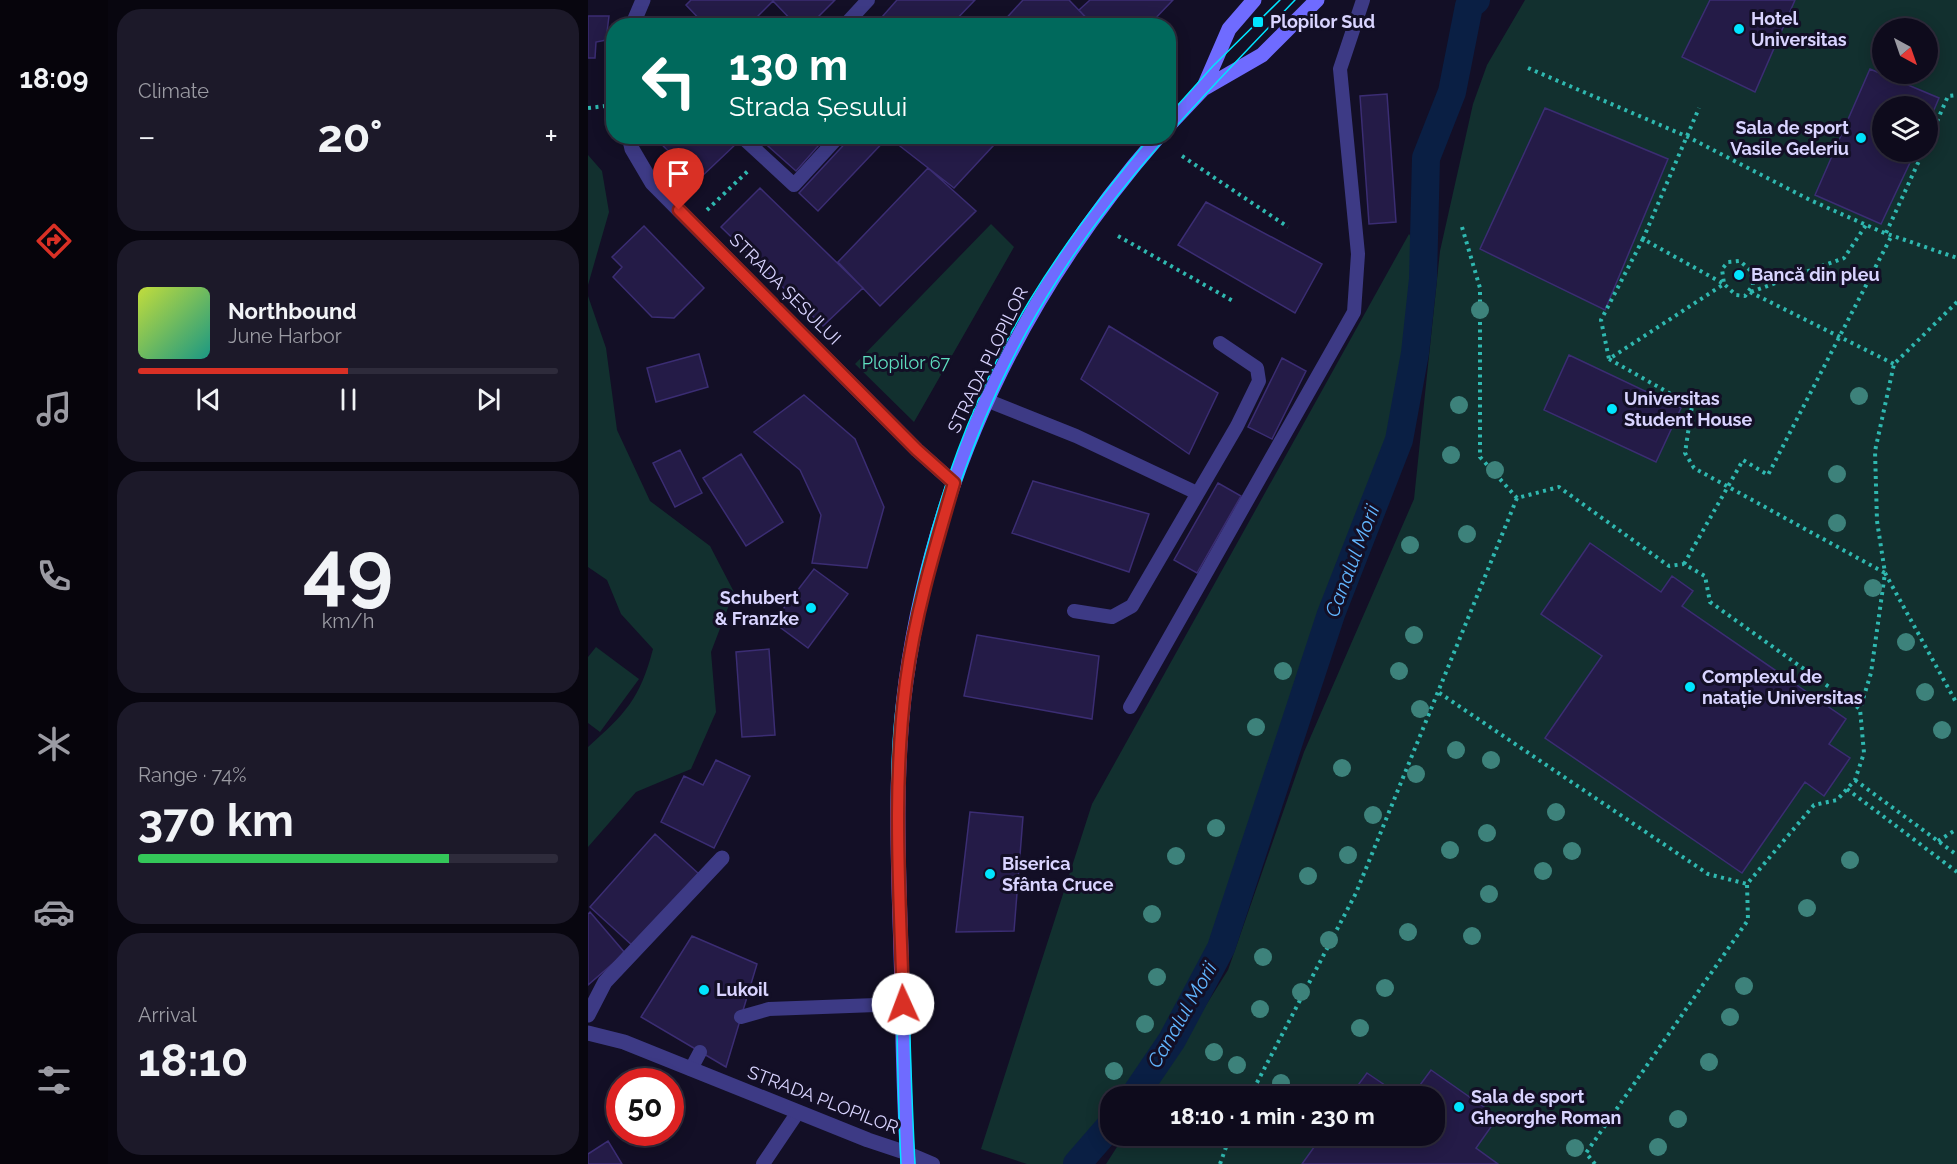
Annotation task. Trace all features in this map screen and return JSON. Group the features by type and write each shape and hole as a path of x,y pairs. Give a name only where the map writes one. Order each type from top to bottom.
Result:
{"main road":[{"path":"1203,89 1229,29 1254,0"},
{"path":"1176,118 1203,89 1262,55 1317,0"},
{"name":"STRADA PLOPILOR","path":"907,1158 899,866 901,729 916,623 954,483 986,400 1019,332 1067,254 1153,144"}],"street":[{"path":"636,18 644,0"},
{"name":"STRADA ȘESULUI","path":"631,144 652,183 917,450 954,483"},
{"path":"588,1015 605,982 722,858"},
{"name":"STRADA PLOPILOR","path":"588,1033 624,1042 907,1158"}],"lane":[{"path":"851,18 868,0"},
{"path":"1130,707 1354,312 1358,254 1340,69 1363,0"},
{"path":"749,144 794,185 832,144"},
{"path":"1074,611 1112,617 1132,606 1260,381 1257,368 1220,343"},
{"path":"986,400 1076,436 1197,493"},
{"path":"741,1017 769,1009 903,1004"},
{"path":"691,1069 700,1052"},
{"path":"764,1164 798,1112"},
{"path":"907,1158 933,1164"}],"path":[{"path":"1528,68 1688,137 1810,200 1866,225 1957,258"},
{"path":"1938,119 1948,96 1957,95"},
{"path":"588,108 606,106"},
{"path":"1699,108 1643,239 1601,320 1609,359 1692,406 1685,453 1694,468 1884,573 1957,704"},
{"path":"1182,156 1288,226"},
{"path":"692,224 763,157"},
{"path":"1886,233 1918,162"},
{"path":"1643,239 1724,284 1736,294 1745,296 1750,292 1844,258 1866,225"},
{"path":"1462,227 1480,288 1480,457 1517,498"},
{"path":"1684,564 1743,460 1768,475 1892,235"},
{"path":"1118,236 1233,301"},
{"path":"1724,284 1722,268 1728,262 1740,261 1750,271 1753,285 1750,292"},
{"path":"1609,359 1724,284"},
{"path":"1750,292 1894,364"},
{"path":"1595,1164 1586,1153 1748,920 1747,884 1814,805 1837,800 1855,780 1864,753 1860,709 1871,673 1884,573 1877,521 1875,452 1894,364 1957,302"},
{"path":"1517,498 1559,487 1669,566 1684,564 1705,576 1710,602 1860,709"},
{"path":"1255,1086 1356,893 1517,498"},
{"path":"1438,692 1708,874 1747,884"},
{"path":"1855,780 1957,855"},
{"path":"1847,789 1957,872"},
{"path":"1938,841 1957,829"},
{"path":"1220,1164 1226,1146"}],"green space":[{"path":"1525,0 1957,0 1957,1164 1106,1164 1118,1146 1445,1146 1445,1086 1155,1086 1228,970 1304,752 1414,499 1440,251 1473,104 1487,65"},
{"path":"588,155 602,171 609,212 588,285"},
{"name":"Plopilor 67","path":"991,224 1014,247 914,422 855,364"},
{"path":"1409,234 1416,243 1393,436 1299,693 1215,943 1166,1035 1128,1086 1100,1086 1100,1122 1064,1164 1027,1164 981,1149 1092,804"},
{"path":"588,296 606,348 617,430 650,501 710,546 734,592 711,652 716,712 691,769 636,792 588,847 588,747 630,704 643,681 653,649 621,614 607,580 588,567"},
{"path":"596,647 639,679 600,732 588,723 588,657"}],"building":[{"path":"691,0 835,0 817,18 789,18 773,1 756,18 698,18 686,5"},
{"path":"897,0 975,0 958,18 881,18"},
{"path":"1023,0 1069,0 1086,18 1006,18"},
{"path":"1090,0 1173,0 1156,18 1086,18 1079,10"},
{"name":"Hotel Universitas","path":"1710,0 1795,0 1755,92 1682,57"},
{"path":"588,16 609,16 606,18 606,40 596,42 595,58 588,58"},
{"name":"Sala de sport Vasile Geleriu","path":"1870,69 1872,70 1872,84 1906,84 1934,96 1872,96 1872,162 1910,162 1881,224 1815,195"},
{"path":"1387,94 1396,222 1369,224 1360,96"},
{"path":"1545,108 1668,159 1605,310 1480,249"},
{"path":"661,144 736,144 698,180"},
{"path":"766,144 820,144 796,171"},
{"path":"845,144 881,144 818,211 799,193"},
{"path":"897,144 991,144 993,146 954,188"},
{"path":"928,168 976,211 880,306 838,262"},
{"path":"760,188 863,288 823,326 721,227"},
{"path":"1206,202 1322,264 1295,313 1178,245"},
{"path":"644,226 704,288 674,318 652,317 613,277 622,267 612,257"},
{"path":"1109,326 1218,393 1189,454 1081,379"},
{"path":"699,354 708,387 656,402 647,368"},
{"name":"Universitas Student House","path":"1569,355 1681,408 1656,462 1544,410"},
{"path":"1282,358 1306,371 1272,439 1248,427"},
{"path":"804,395 855,439 884,507 867,568 812,563 821,515 800,470 754,432"},
{"path":"680,450 702,493 675,507 653,463"},
{"path":"741,454 783,522 746,546 703,478"},
{"path":"1033,481 1149,514 1129,572 1012,533"},
{"path":"1218,483 1241,496 1197,573 1174,560"},
{"name":"Complexul de natație Universitas","path":"1590,543 1661,592 1672,576 1693,591 1682,606 1846,719 1829,744 1850,758 1824,796 1805,782 1742,873 1545,738 1602,656 1541,614"},
{"name":"Schubert & Franzke","path":"814,569 848,594 808,648 773,622"},
{"path":"977,635 1099,656 1092,719 964,696"},
{"path":"769,649 775,735 742,737 736,652"},
{"path":"716,760 750,776 714,848 661,822 684,776 703,785"},
{"name":"Biserica Sfânta Cruce","path":"970,812 1023,817 1014,931 956,932"},
{"path":"655,834 699,874 634,947 590,907"},
{"path":"590,912 625,953 588,985 588,914"},
{"name":"Lukoil","path":"692,936 757,964 726,1067 641,1017"},
{"name":"Sala de sport Gheorghe Roman","path":"1431,1070 1498,1117 1476,1148 1498,1164 1302,1164 1315,1146 1445,1146 1445,1086 1419,1086"},
{"path":"1367,1073 1386,1086 1357,1086"},
{"path":"606,1142 606,1146 611,1146 622,1164 588,1164 588,1154"}],"waterway":[{"name":"Canalul Morii","path":"1141,1086 1172,1040 1221,948 1331,614 1399,440 1415,353 1423,279 1426,158 1452,92 1469,6 1476,0"},
{"name":"Canalul Morii","path":"1077,1164 1100,1138"}],"tram line":[{"path":"1176,107 1213,66 1280,0"},
{"path":"1176,126 1295,0"},
{"path":"901,1164 892,843 892,762 896,709 904,656 926,550 960,446 980,396 1004,347 1043,278 1072,236 1144,144"},
{"path":"915,1164 904,792 912,680 937,560 976,441 1000,385 1028,330 1083,241 1160,144"}],"place":[{"name":"Plopilor Sud","path":"1258,22"},
{"name":"Hotel Universitas","path":"1739,29"},
{"name":"Sala de sport Vasile Geleriu","path":"1861,138"},
{"name":"Bancă din pleu","path":"1739,275"},
{"name":"Universitas Student House","path":"1612,409"},
{"name":"Schubert & Franzke","path":"811,608"},
{"name":"Complexul de natație Universitas","path":"1690,687"},
{"name":"Biserica Sfânta Cruce","path":"990,874"},
{"name":"Lukoil","path":"704,990"},
{"name":"Sala de sport Gheorghe Roman","path":"1459,1107"}],"route":[{"path":"679,210 917,450 954,483 933,552 916,623 901,729 899,866 903,1004"}]}
